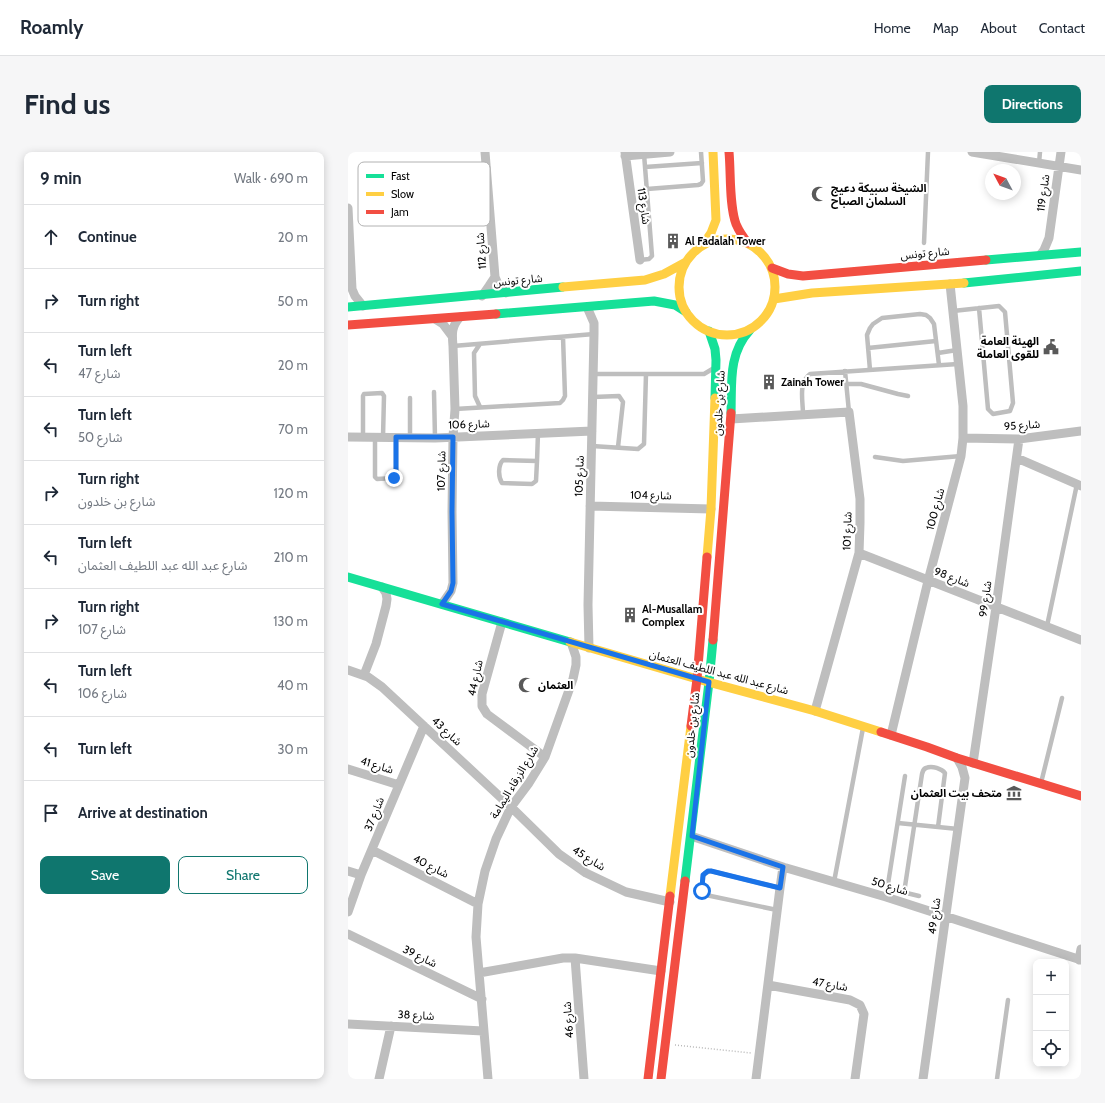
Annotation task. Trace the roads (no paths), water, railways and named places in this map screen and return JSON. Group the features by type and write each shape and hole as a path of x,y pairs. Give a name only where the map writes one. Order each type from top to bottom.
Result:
{"street":[{"name":"شارع 112","path":"486,152 487,162"},
{"name":"شارع 113","path":"640,260 625,154 670,152"},
{"path":"702,246 711,242 725,239 739,240 757,248 768,260 776,283 774,299 765,317 750,330 732,335 723,335 709,331 698,325 692,319 682,304 679,287 682,270 686,262 702,246 712,233 716,220 713,152"},
{"path":"729,152 733,216 740,233 748,243"},
{"path":"972,152 1003,155 1059,167 1081,170"},
{"name":"شارع 119","path":"1040,255 1049,238 1061,152"},
{"path":"348,208 350,293 355,296 362,306"},
{"name":"شارع 112","path":"490,208 495,277 498,284 506,293"},
{"path":"1049,238 1054,249 1059,254"},
{"name":"شارع تونس","path":"772,268 788,274 803,276 1081,252"},
{"name":"شارع تونس","path":"348,307 645,280 672,270 686,262"},
{"path":"860,290 854,288 850,281 853,273 864,270"},
{"path":"774,299 812,293 950,284 1081,271"},
{"name":"شارع 112","path":"482,296 495,277"},
{"path":"620,304 632,300 638,293 636,286 631,281"},
{"name":"شارع 100","path":"891,735 928,581 961,456 963,438 963,406 950,284"},
{"path":"348,325 661,301 675,305 686,312"},
{"name":"شارع 105","path":"587,307 594,323 588,605 589,648"},
{"name":"شارع 107","path":"442,604 451,591 453,583 452,512 455,409 452,336 453,327 460,317"},
{"path":"435,319 443,324 452,336"},
{"name":"شارع بن خلدون","path":"661,1079 692,836 709,682 731,419 733,362 739,343 745,334 750,330"},
{"name":"شارع بن خلدون","path":"648,1079 697,679 711,509 715,367 714,349 709,331"},
{"path":"731,419 849,412"},
{"name":"شارع 101","path":"815,711 859,554 860,498 849,412"},
{"name":"شارع 106","path":"348,437 435,438 592,431"},
{"name":"شارع 95","path":"963,438 1019,439 1081,431"},
{"name":"شارع 99","path":"973,763 1019,439"},
{"path":"1017,458 1079,485"},
{"name":"شارع 104","path":"590,506 711,509"},
{"name":"شارع 98","path":"859,554 1081,640"},
{"name":"شارع عبد الله عبد اللطيف العثمان","path":"348,577 697,679 815,711 927,746 957,758 1081,796"},
{"path":"364,675 376,644 387,599 386,593 382,587"},
{"name":"شارع 44","path":"502,622 484,686 482,706 487,714 545,757"},
{"name":"شارع الزرقاء اليمامة","path":"488,1079 476,937 478,904 485,871 496,839 511,807 529,783 545,757 573,679 576,657 571,642"},
{"name":"شارع 43","path":"348,670 364,675 382,687 511,807"},
{"name":"شارع 37","path":"348,912 361,875 424,726"},
{"name":"شارع 49","path":"923,1079 965,778 962,767 957,758"},
{"name":"شارع 41","path":"348,769 399,785"},
{"name":"شارع 45","path":"511,807 559,854 586,873 626,892 670,902"},
{"name":"شارع 50","path":"692,836 783,867 1080,960"},
{"name":"شارع 40","path":"372,850 478,904"},
{"path":"756,1079 783,867"},
{"path":"348,871 361,875"},
{"name":"شارع 39","path":"348,934 482,999"},
{"path":"1080,960 1081,949"},
{"path":"479,972 563,958 575,958 661,971"},
{"name":"شارع 46","path":"575,958 584,1079"},
{"name":"شارع 47","path":"768,985 850,1000 860,1005 864,1014 855,1079"},
{"name":"شارع 38","path":"348,1024 483,1030"},
{"path":"379,1079 391,1026"}],"lane":[{"path":"647,189 700,185 703,181 701,152"},
{"path":"924,243 928,152"},
{"path":"1039,163 1040,152"},
{"path":"640,260 649,259 652,256 644,154"},
{"path":"645,167 702,163"},
{"path":"953,311 979,308 999,306 1005,312 1013,403 1010,411 993,414 988,409 979,308"},
{"path":"870,370 867,335 873,324 882,318 920,314 926,315 934,324 939,365"},
{"path":"453,346 594,334"},
{"path":"455,409 560,403 565,396 563,337"},
{"path":"868,348 936,341"},
{"path":"480,344 474,352 474,396 480,407"},
{"path":"938,352 957,350"},
{"path":"803,414 802,386 806,377 813,373 958,364"},
{"path":"594,374 704,374 715,367"},
{"name":"شارع 101","path":"845,371 849,412"},
{"path":"592,446 638,449 644,444 646,374"},
{"path":"847,384 861,384 908,396"},
{"path":"434,392 435,438"},
{"path":"363,437 363,396 364,394 382,393 384,396 376,478 382,479 396,477 396,437"},
{"path":"593,397 619,396 623,402 618,448"},
{"path":"410,398 410,437"},
{"path":"537,461 502,461 500,465 500,481 504,483 534,483 537,479 538,433"},
{"path":"875,457 903,461 961,456"},
{"path":"1047,626 1079,485"},
{"path":"1041,783 1062,698"},
{"path":"834,882 863,726"},
{"path":"904,893 922,774 926,768 930,767 942,770 945,773 938,827"},
{"path":"905,776 888,884 891,889 919,896"},
{"path":"898,823 958,829"},
{"path":"777,910 706,895 702,891 702,877 705,873 711,871 780,888"},
{"path":"997,1079 1008,1000"}],"place":[{"name":"الشيخة سبيكة دعيج السلمان الصباح","path":"819,194"},
{"name":"Al Fadalah Tower","path":"673,241"},
{"name":"الهيئة العامة للقوى العاملة","path":"1051,347"},
{"name":"Zainah Tower","path":"769,382"},
{"name":"Al-Musallam Complex","path":"630,615"},
{"name":"العثمان","path":"526,685"},
{"name":"متحف بيت العثمان","path":"1014,793"}]}
